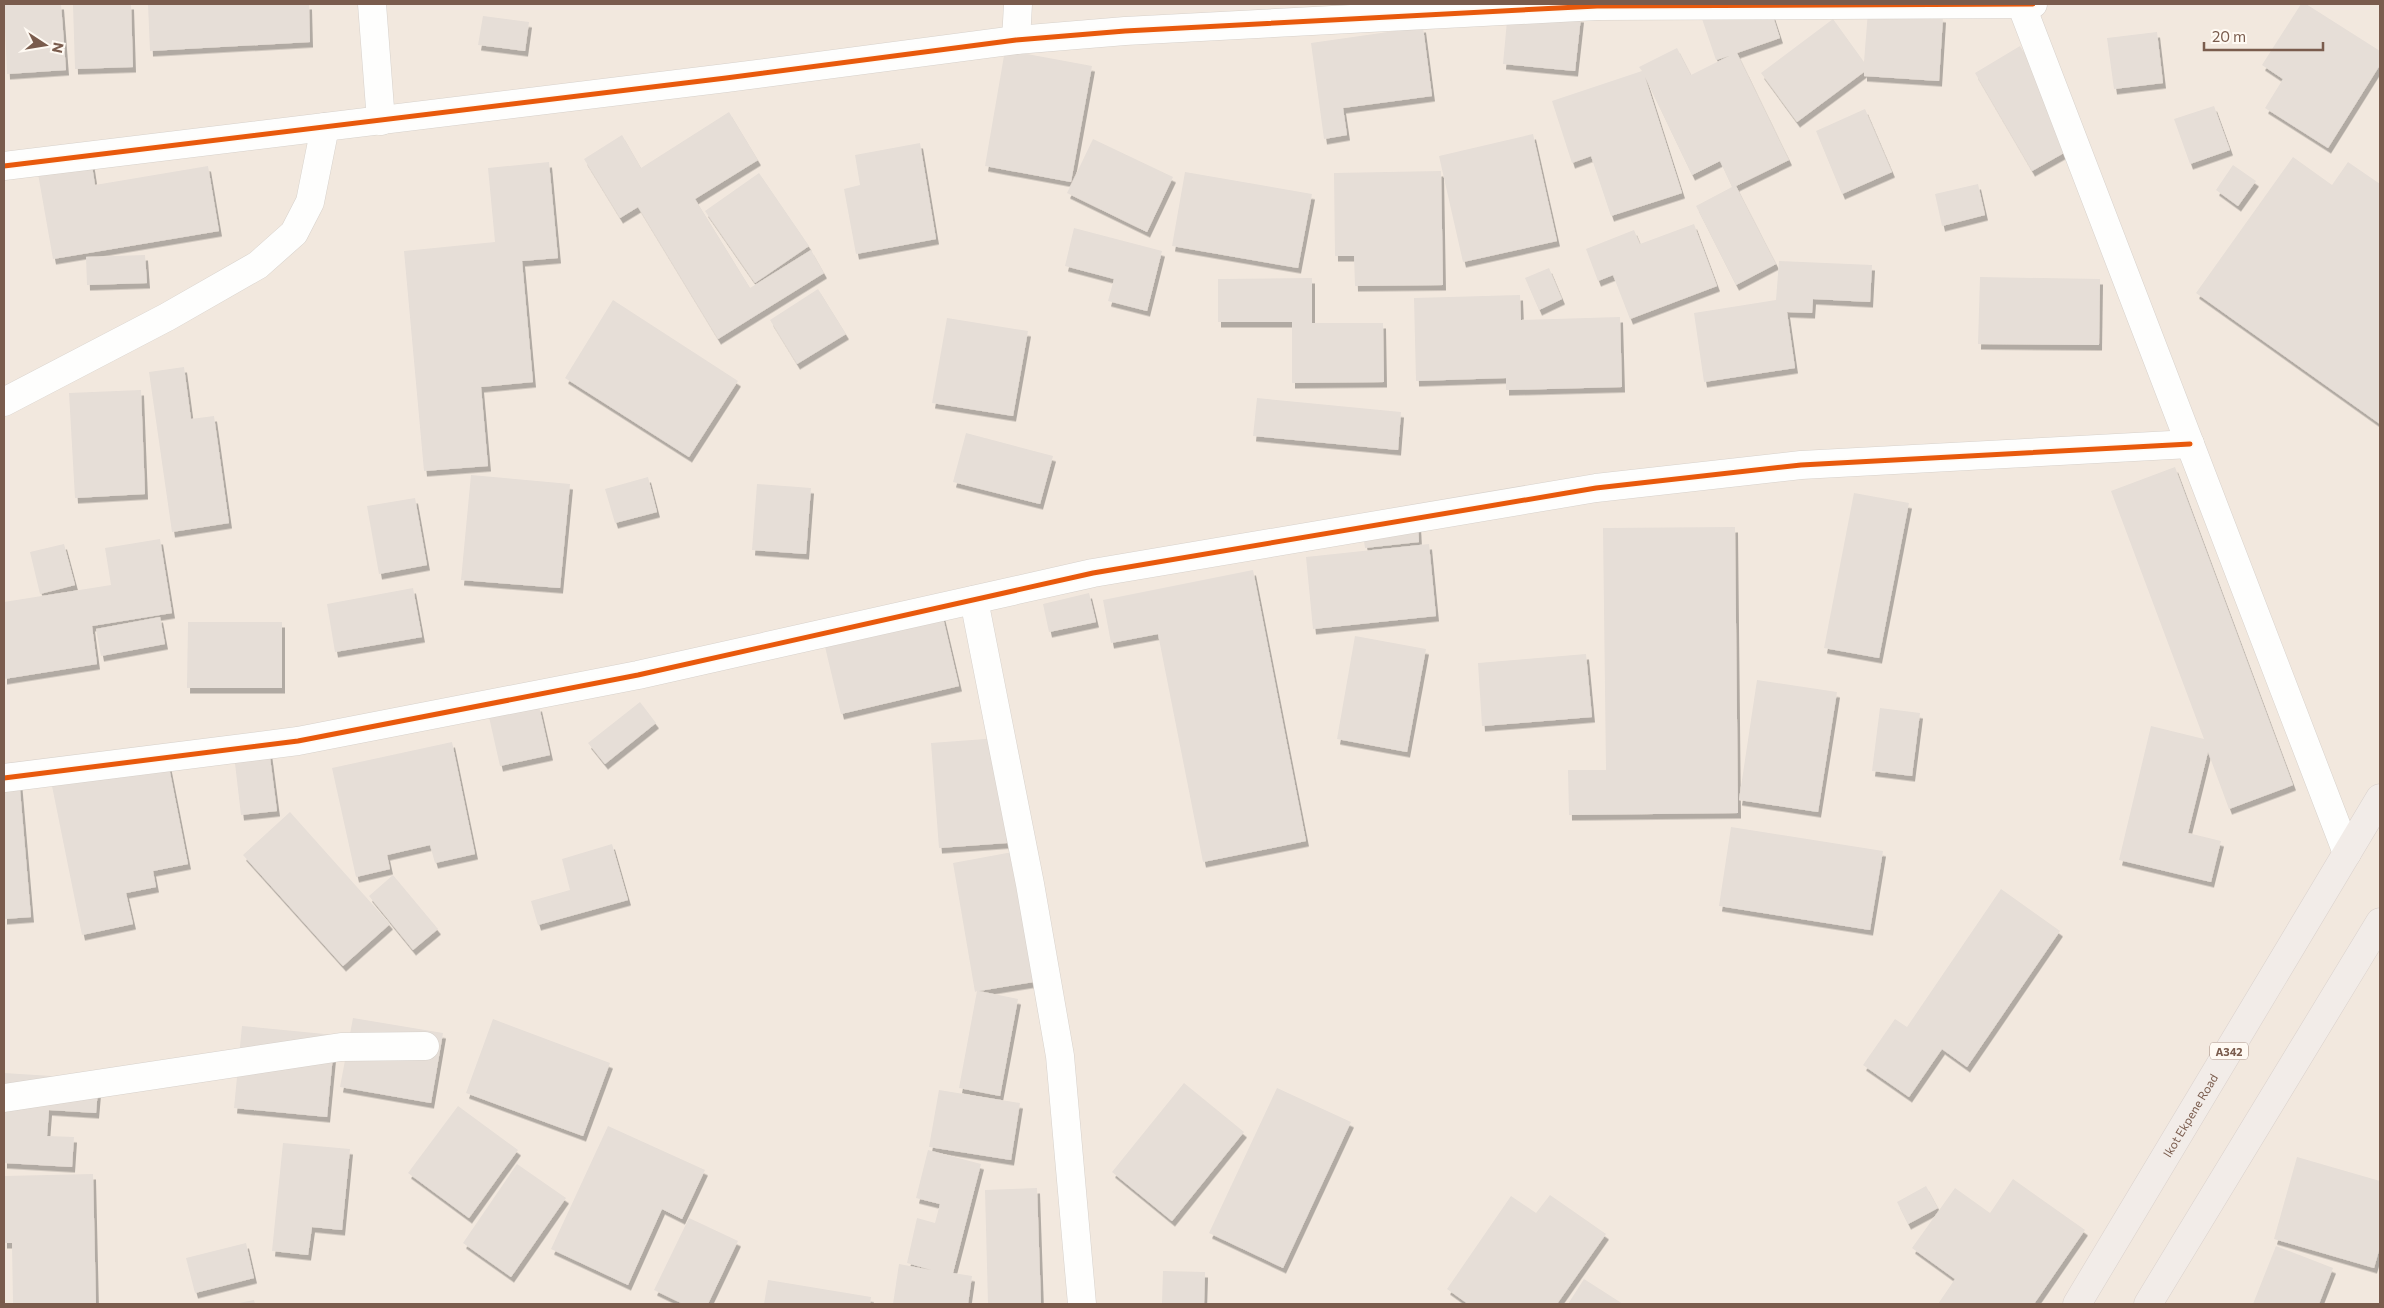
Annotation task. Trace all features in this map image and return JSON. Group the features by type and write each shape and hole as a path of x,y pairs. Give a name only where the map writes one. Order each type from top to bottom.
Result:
{"highway":[{"name":"Ikot Ekpene Road","path":"2077,1304 2380,798"},
{"path":"2148,1304 2380,922"}],"street":[{"path":"372,4 381,120"},
{"path":"1016,40 1018,4"},
{"path":"2021,4 2347,853"},
{"path":"4,166 1016,40 1144,30 1597,6 2033,4"},
{"path":"4,402 167,317 258,265 294,233 310,202 325,127"},
{"path":"4,778 298,742 638,674 1093,573 1596,488 1802,466 2190,444"},
{"path":"974,600 1030,884 1060,1056 1082,1304"},
{"path":"4,1098 341,1047 425,1046"}],"shaded area":[{"path":"4,4 2380,4 2380,1304 4,1304"}],"building":[{"path":"4,4 61,4 66,70 7,74"},
{"path":"73,4 131,4 133,67 75,69"},
{"path":"148,4 309,4 310,42 150,51"},
{"path":"1769,4 1780,38 1737,53 1789,160 1736,186 1776,264 1736,285 1696,206 1732,187 1720,161 1692,175 1645,77 1682,193 1611,216 1591,156 1572,163 1552,101 1642,71 1639,67 1677,48 1691,75 1729,56 1716,60 1700,13"},
{"path":"2301,4 2306,4 2380,51 2380,65 2328,148 2265,108 2283,79 2262,65"},
{"path":"1508,10 1581,17 1575,71 1503,64"},
{"path":"1868,11 1943,17 1939,81 1864,76 1864,72 1797,122 1761,73 1833,19 1864,62"},
{"path":"483,16 529,22 525,51 478,45"},
{"path":"1423,27 1432,96 1343,108 1347,135 1324,139 1311,43"},
{"path":"2157,32 2163,83 2114,89 2107,38"},
{"path":"2020,46 2078,145 2032,171 1975,73"},
{"path":"1005,50 1092,66 1071,182 985,166"},
{"path":"2214,106 2230,150 2190,164 2174,119"},
{"path":"1865,109 1892,172 1842,194 1816,131"},
{"path":"729,112 758,160 695,199 750,288 811,250 824,273 718,339 638,207 620,218 584,159 622,135 641,168"},
{"path":"1533,134 1557,241 1463,262 1439,156"},
{"path":"1093,139 1173,177 1147,232 1067,193"},
{"path":"920,143 936,239 856,254 844,189 860,185 855,155"},
{"path":"2293,157 2332,185 2348,162 2380,184 2380,424 2196,293"},
{"path":"91,159 95,185 208,166 219,231 53,259 37,168"},
{"path":"549,162 558,258 522,261 533,382 481,387 488,466 424,471 404,251 495,242 488,168"},
{"path":"2233,165 2256,181 2238,206 2216,190"},
{"path":"1441,171 1443,285 1355,286 1354,256 1335,256 1334,173"},
{"path":"1185,172 1312,194 1298,268 1172,246"},
{"path":"759,173 809,246 755,283 705,211"},
{"path":"1978,184 1985,215 1942,226 1935,194"},
{"path":"1694,224 1717,286 1630,319 1613,275 1598,281 1586,249 1634,230 1640,244"},
{"path":"1074,228 1162,251 1147,311 1108,301 1114,279 1065,266"},
{"path":"145,255 147,283 87,285 86,257"},
{"path":"1779,261 1872,265 1870,302 1813,299 1812,313 1787,312 1795,368 1704,382 1694,313 1776,300"},
{"path":"1549,268 1562,299 1539,310 1525,278"},
{"path":"1980,277 2100,279 2099,345 1978,344"},
{"path":"1312,278 1312,323 1383,323 1384,382 1292,383 1292,322 1218,322 1218,279"},
{"path":"818,289 846,334 797,364 770,320"},
{"path":"1520,295 1521,320 1620,317 1622,387 1506,390 1506,378 1416,381 1414,298"},
{"path":"613,300 738,381 689,457 565,378"},
{"path":"947,318 1028,331 1013,416 932,403"},
{"path":"184,367 191,419 214,416 229,523 172,532 149,372"},
{"path":"141,390 145,494 75,498 69,393"},
{"path":"1257,398 1401,412 1398,450 1253,436"},
{"path":"966,433 1053,456 1040,504 953,482"},
{"path":"2175,467 2293,785 2229,809 2208,752 2188,833 2221,841 2211,882 2119,860 2151,726 2204,739 2111,491"},
{"path":"471,475 570,484 560,588 461,580"},
{"path":"648,477 657,512 615,523 605,489"},
{"path":"757,484 811,488 806,554 752,550"},
{"path":"1854,493 1909,503 1879,658 1824,648"},
{"path":"415,498 427,565 379,574 367,506"},
{"path":"1418,523 1419,542 1365,548 1362,528"},
{"path":"1735,527 1738,813 1569,815 1568,770 1606,770 1603,528"},
{"path":"160,539 172,613 92,626 97,664 4,679 4,602 111,585 105,548"},
{"path":"64,544 75,585 40,594 30,552"},
{"path":"1429,544 1436,616 1313,629 1306,557"},
{"path":"1253,570 1306,841 1203,862 1158,634 1111,643 1103,600"},
{"path":"413,588 422,637 335,652 327,604"},
{"path":"1089,593 1096,622 1049,632 1043,604"},
{"path":"940,605 959,686 841,714 822,634"},
{"path":"160,617 165,644 101,656 96,629"},
{"path":"188,622 282,622 282,688 187,688"},
{"path":"1355,636 1426,649 1407,752 1337,739"},
{"path":"1586,654 1592,717 1482,726 1478,663"},
{"path":"1757,680 1837,692 1818,812 1739,800"},
{"path":"640,702 656,723 605,764 588,743"},
{"path":"539,706 550,755 500,766 489,717"},
{"path":"1880,708 1920,713 1912,776 1872,771"},
{"path":"999,738 1007,843 939,848 931,743"},
{"path":"268,742 277,811 241,815 233,746"},
{"path":"452,742 475,854 435,863 430,845 387,855 390,869 356,877 332,768"},
{"path":"167,757 188,864 153,871 156,887 126,893 133,924 82,935 51,781"},
{"path":"19,778 31,917 4,919 4,780"},
{"path":"290,812 390,924 343,966 243,855"},
{"path":"1731,827 1883,851 1870,930 1719,906"},
{"path":"612,844 628,900 538,925 531,901 570,890 562,859"},
{"path":"1018,851 1040,981 979,991 1018,999 1000,1096 959,1088 977,991 975,992 953,863"},
{"path":"393,875 438,929 413,950 369,896"},
{"path":"2001,889 2060,931 1967,1067 1942,1049 1909,1097 1863,1065 1895,1019 1907,1027"},
{"path":"353,1018 443,1033 431,1103 340,1087"},
{"path":"493,1019 610,1063 583,1136 466,1093"},
{"path":"242,1026 335,1035 327,1117 234,1108"},
{"path":"4,1073 99,1079 96,1113 49,1110 47,1136 74,1137 72,1167 4,1163"},
{"path":"1184,1083 1244,1132 1172,1221 1112,1172"},
{"path":"1277,1088 1351,1122 1283,1268 1209,1233"},
{"path":"939,1090 1020,1103 1011,1160 929,1147"},
{"path":"458,1106 518,1150 469,1218 408,1173"},
{"path":"608,1126 705,1170 682,1219 662,1209 628,1285 551,1249"},
{"path":"283,1143 350,1149 342,1230 312,1227 308,1255 272,1251"},
{"path":"928,1150 981,1164 953,1273 972,1276 968,1304 893,1304 899,1264 931,1270 907,1263 917,1218 935,1223 940,1204 916,1198"},
{"path":"2297,1157 2380,1181 2380,1247 2374,1268 2274,1239"},
{"path":"517,1164 566,1198 511,1277 463,1243"},
{"path":"93,1174 96,1304 13,1304 12,1243 4,1243 4,1176"},
{"path":"2013,1179 2085,1230 2034,1304 1938,1304 1955,1279 1912,1248 1955,1188 1990,1213"},
{"path":"1926,1186 1938,1208 1908,1224 1897,1202"},
{"path":"1037,1188 1041,1304 988,1304 985,1190"},
{"path":"1550,1195 1606,1234 1557,1304 1468,1304 1447,1289 1511,1196 1536,1213"},
{"path":"689,1218 738,1241 708,1304 683,1304 654,1290"},
{"path":"246,1243 254,1278 195,1293 186,1258"},
{"path":"2276,1246 2333,1268 2319,1304 2253,1304"},
{"path":"1163,1271 1205,1272 1204,1304 1162,1304"},
{"path":"1584,1279 1623,1304 1568,1304"},
{"path":"768,1280 871,1297 870,1304 764,1304"},
{"path":"254,1300 255,1304 239,1303"}],"cycle path":[{"path":"4,166 726,78 1016,40 1125,31 1597,6 2033,4"},
{"path":"4,778 298,741 638,675 1093,573 1596,488 1801,465 2190,444"}]}
